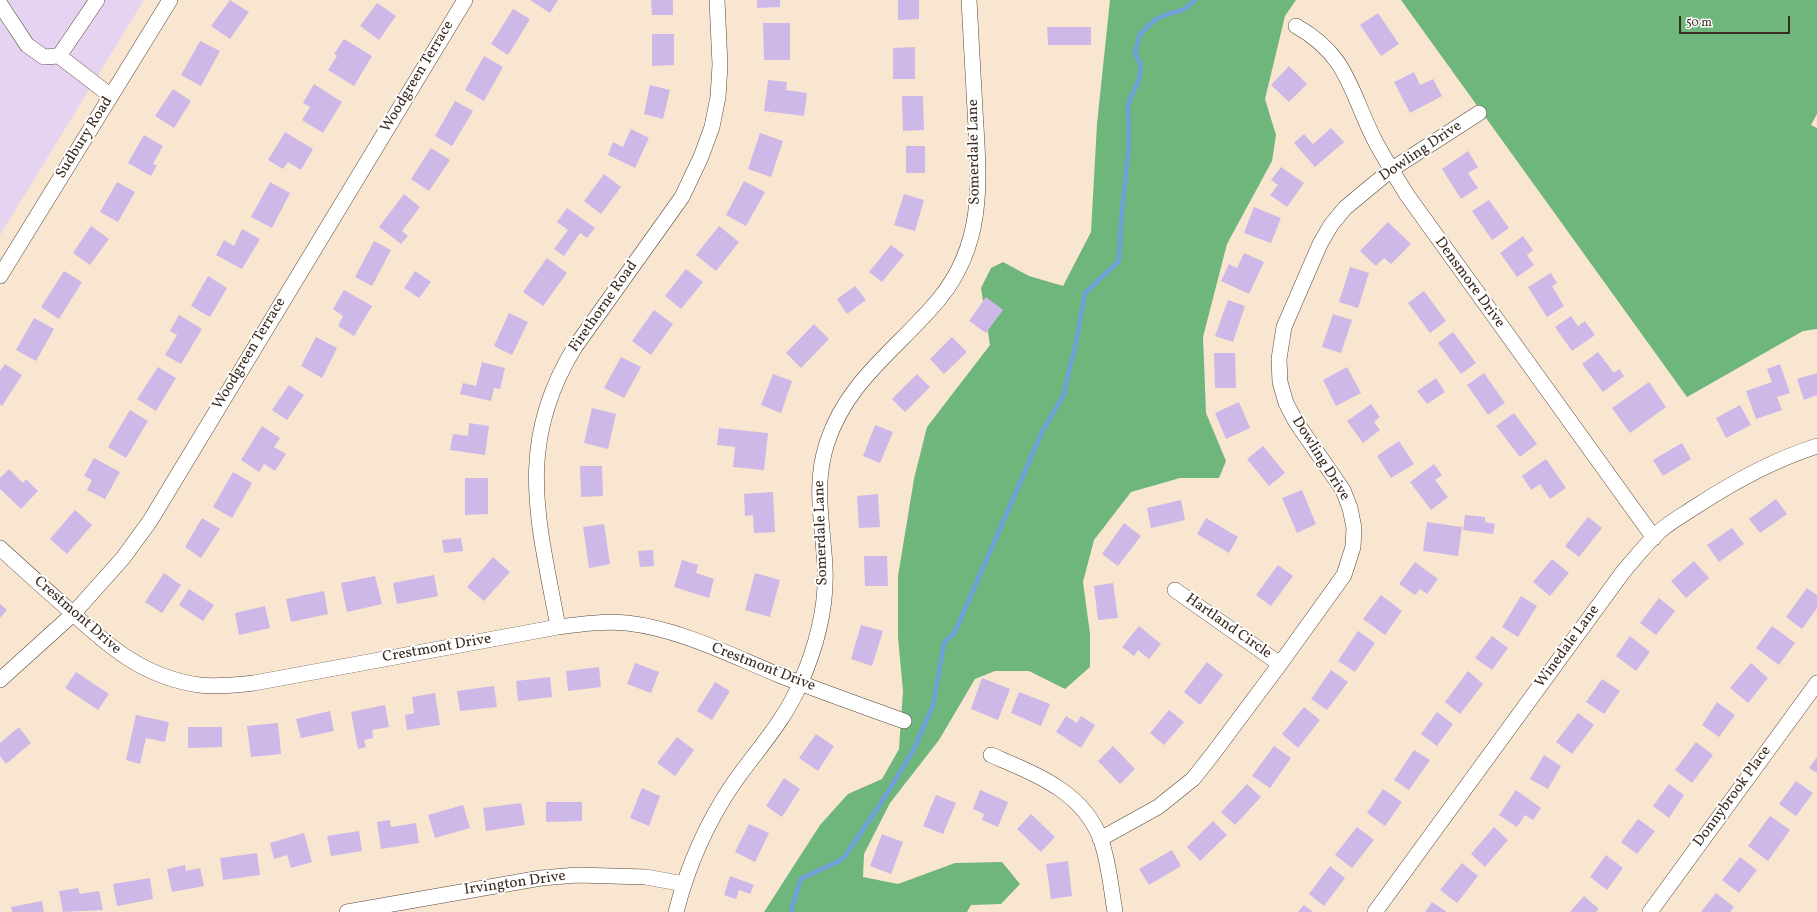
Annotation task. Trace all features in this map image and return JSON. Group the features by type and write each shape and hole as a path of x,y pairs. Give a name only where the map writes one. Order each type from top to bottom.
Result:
{"street":[{"path":"59,56 97,0"},
{"name":"Sudbury Road","path":"0,276 170,0"},
{"name":"Woodgreen Terrace","path":"0,680 73,614 122,558 150,521 465,0"},
{"name":"Firethorne Road","path":"558,627 536,499 535,467 539,435 553,389 566,360 682,197 701,156 712,126 718,96 720,65 717,0"},
{"name":"Somerdale Lane","path":"676,912 695,853 712,817 734,784 784,716 801,683 820,628 823,609 825,568 819,485 826,444 836,418 858,383 940,298 963,260 972,234 978,207 978,165 969,0"},
{"path":"0,4 27,45 44,57 59,56 111,96"},
{"name":"Densmore Drive","path":"1296,26 1310,33 1326,46 1339,62 1375,141 1407,195 1450,257 1654,538"},
{"name":"Dowling Drive","path":"1100,839 1158,807 1193,778 1280,664 1344,575 1353,548 1354,528 1350,508 1342,490 1296,422 1286,403 1280,382 1279,359 1281,338 1284,327 1320,244 1330,225 1345,208 1392,169 1479,113"},
{"name":"Winedale Lane","path":"1375,912 1623,572 1654,538 1672,522 1710,497 1790,455 1817,446"},
{"name":"Crestmont Drive","path":"0,548 111,648 141,667 188,683 227,686 254,683 558,627 597,622 627,623 658,628 679,635 801,683 904,721"},
{"name":"Hartland Circle","path":"1175,590 1280,664"},
{"name":"Donnybrook Place","path":"1650,912 1817,683"},
{"path":"991,755 1039,776 1065,791 1085,812 1100,839 1115,912"},
{"name":"Irvington Drive","path":"348,912 541,878 577,875 646,877 684,884"}],"shaded area":[{"path":"0,0 144,0 0,235"}],"green space":[{"path":"1110,0 1296,0 1285,16 1265,99 1276,135 1272,161 1227,244 1203,337 1206,413 1226,461 1219,478 1180,478 1131,492 1094,540 1083,582 1090,634 1090,667 1065,689 1029,671 995,671 975,679 939,740 890,803 864,854 863,877 898,884 955,863 1002,862 1020,884 1001,904 971,905 967,912 764,912 820,825 848,794 882,779 899,749 903,691 898,637 898,576 914,479 927,427 990,345 981,288 991,268 1003,262 1029,276 1063,286 1091,232 1097,124"},
{"path":"1401,0 1817,0 1817,114 1811,125 1817,128 1817,329 1803,331 1687,397"}],"building":[{"path":"230,0 249,12 230,39 211,26"},
{"path":"530,0 558,0 550,13"},
{"path":"651,0 673,0 673,15 652,15"},
{"path":"757,0 780,0 780,7 757,8"},
{"path":"898,0 919,0 919,19 898,20"},
{"path":"377,3 396,16 379,40 360,26"},
{"path":"513,9 530,19 508,55 491,44"},
{"path":"1378,13 1399,44 1381,56 1360,25"},
{"path":"763,23 790,23 790,60 764,60"},
{"path":"1047,27 1091,27 1091,45 1048,45"},
{"path":"652,34 674,34 674,65 652,66"},
{"path":"344,39 372,56 354,86 328,70 337,56 334,54"},
{"path":"200,41 220,51 201,86 181,75"},
{"path":"915,47 915,79 893,79 893,48"},
{"path":"484,56 503,67 484,101 465,90"},
{"path":"1289,66 1307,84 1289,102 1271,85"},
{"path":"1414,72 1420,85 1433,79 1442,96 1410,113 1394,82"},
{"path":"768,80 787,82 786,90 807,93 804,116 764,111"},
{"path":"314,84 342,102 323,133 302,120 310,107 303,103"},
{"path":"650,85 670,90 663,119 644,114"},
{"path":"173,89 191,101 174,128 155,116"},
{"path":"902,96 923,96 924,130 903,131"},
{"path":"455,101 473,111 452,146 435,136"},
{"path":"1331,128 1344,142 1315,167 1294,143 1304,134 1313,144"},
{"path":"631,129 649,138 635,168 608,155 613,142 623,147"},
{"path":"285,132 313,149 301,170 288,162 283,169 268,160"},
{"path":"760,133 783,141 771,177 748,169"},
{"path":"144,135 163,146 153,164 157,165 151,176 128,163"},
{"path":"906,146 925,146 925,173 906,173"},
{"path":"431,148 450,160 429,191 411,179"},
{"path":"1468,151 1478,167 1468,173 1478,188 1461,199 1442,169"},
{"path":"1281,167 1304,183 1287,207 1270,195 1278,185 1271,180"},
{"path":"604,174 621,187 601,214 584,201"},
{"path":"744,181 765,192 746,226 726,215"},
{"path":"117,182 135,192 118,222 100,212"},
{"path":"270,182 290,193 272,228 251,217"},
{"path":"404,194 420,207 402,231 408,236 401,244 379,227"},
{"path":"904,194 924,200 915,231 894,225"},
{"path":"1489,200 1509,228 1492,240 1472,211"},
{"path":"1254,207 1281,218 1271,243 1244,233"},
{"path":"567,208 595,228 587,238 580,233 564,256 554,249 568,230 557,222"},
{"path":"1388,222 1411,244 1391,264 1384,258 1376,266 1360,251"},
{"path":"91,226 109,239 90,265 73,253"},
{"path":"719,226 739,242 716,271 696,255"},
{"path":"242,229 260,239 242,269 216,255 224,240 234,246"},
{"path":"1523,236 1533,250 1527,255 1534,265 1517,277 1500,253"},
{"path":"374,241 391,250 372,286 355,277"},
{"path":"891,245 904,255 882,282 869,272"},
{"path":"1244,253 1264,262 1249,294 1221,281 1229,264 1237,268"},
{"path":"547,258 567,273 543,306 523,292"},
{"path":"1350,267 1369,273 1358,308 1339,302"},
{"path":"686,269 703,282 681,309 665,296"},
{"path":"64,271 82,282 59,319 41,307"},
{"path":"415,271 431,282 419,298 404,288"},
{"path":"1551,273 1557,283 1552,286 1564,306 1547,317 1528,287"},
{"path":"208,276 227,288 210,317 191,306"},
{"path":"855,286 866,300 847,314 837,299"},
{"path":"344,290 372,306 354,336 338,326 343,316 333,309"},
{"path":"1424,291 1446,321 1430,333 1408,303"},
{"path":"986,297 1003,310 986,333 969,321"},
{"path":"1228,300 1245,306 1233,342 1215,336"},
{"path":"654,310 673,324 651,355 632,341"},
{"path":"509,313 528,322 512,355 494,346"},
{"path":"1333,314 1352,320 1341,353 1322,347"},
{"path":"179,315 202,329 181,364 165,355 177,335 170,331"},
{"path":"1571,316 1578,326 1585,321 1595,335 1572,351 1555,327"},
{"path":"34,318 54,329 36,361 16,350"},
{"path":"814,324 829,339 801,368 786,353"},
{"path":"1453,332 1476,363 1461,374 1438,343"},
{"path":"316,337 337,348 322,378 301,366"},
{"path":"952,337 967,352 944,374 930,359"},
{"path":"1598,352 1614,373 1619,369 1624,376 1603,392 1582,364"},
{"path":"1214,353 1235,353 1236,388 1215,388"},
{"path":"621,357 641,367 624,398 604,388"},
{"path":"482,362 505,368 500,389 494,388 491,401 460,394 463,383 476,386"},
{"path":"5,364 22,375 2,406 0,404 0,371"},
{"path":"1780,364 1790,393 1777,397 1782,410 1756,419 1746,391 1772,382 1767,369"},
{"path":"158,367 176,378 156,411 137,399"},
{"path":"1347,367 1361,393 1336,406 1323,380"},
{"path":"1484,373 1505,403 1488,415 1467,385"},
{"path":"1817,373 1817,395 1804,400 1797,379"},
{"path":"773,374 792,381 781,413 761,405"},
{"path":"917,374 930,387 905,412 892,399"},
{"path":"1436,378 1445,392 1427,404 1417,391"},
{"path":"1649,382 1666,407 1630,433 1612,408"},
{"path":"289,385 304,395 287,420 272,410"},
{"path":"1239,402 1250,428 1226,439 1215,413"},
{"path":"1371,404 1380,417 1374,422 1380,430 1363,443 1347,421"},
{"path":"1740,405 1751,425 1726,438 1716,418"},
{"path":"592,408 616,414 608,449 584,443"},
{"path":"130,410 148,421 126,458 108,447"},
{"path":"1514,413 1537,444 1520,457 1496,426"},
{"path":"469,423 489,426 485,455 450,450 453,434 468,436"},
{"path":"875,425 893,432 880,463 863,456"},
{"path":"262,426 280,438 274,447 286,454 275,471 264,464 259,472 241,460"},
{"path":"719,428 768,433 764,470 733,467 735,447 717,445"},
{"path":"1399,441 1414,464 1391,478 1377,456"},
{"path":"1682,443 1691,459 1663,476 1653,460"},
{"path":"1263,446 1285,473 1269,486 1247,459"},
{"path":"94,458 120,472 105,499 87,490 92,480 84,476"},
{"path":"1546,459 1566,488 1550,499 1540,484 1531,490 1522,476"},
{"path":"1434,464 1442,475 1435,480 1448,497 1431,510 1410,482"},
{"path":"580,466 602,466 603,496 581,497"},
{"path":"9,469 23,483 26,479 38,491 21,509 0,489 0,478"},
{"path":"233,472 252,483 232,518 213,507"},
{"path":"465,478 488,478 488,514 465,515"},
{"path":"1302,490 1316,524 1297,533 1282,498"},
{"path":"773,492 775,532 754,533 753,515 745,516 744,494"},
{"path":"878,494 880,527 859,528 857,496"},
{"path":"1776,499 1787,514 1760,533 1749,519"},
{"path":"1181,500 1185,520 1151,528 1147,508"},
{"path":"75,510 92,525 67,554 50,539"},
{"path":"1465,515 1485,517 1485,522 1495,524 1493,534 1463,530"},
{"path":"1588,517 1602,528 1579,557 1565,546"},
{"path":"202,518 220,529 201,558 185,547"},
{"path":"1206,518 1238,537 1229,553 1197,534"},
{"path":"1427,522 1462,527 1458,556 1423,551"},
{"path":"1124,523 1141,536 1118,566 1102,554"},
{"path":"604,524 610,564 589,568 583,527"},
{"path":"1732,528 1744,544 1719,562 1707,545"},
{"path":"461,538 463,551 444,553 442,540"},
{"path":"653,550 654,566 640,567 638,551"},
{"path":"864,556 887,556 888,586 865,586"},
{"path":"493,557 510,572 484,601 467,587"},
{"path":"1552,559 1569,573 1550,596 1533,582"},
{"path":"682,560 698,565 696,573 714,579 709,598 674,587"},
{"path":"1694,561 1709,578 1686,598 1671,581"},
{"path":"1415,562 1438,579 1427,594 1420,589 1415,595 1399,584"},
{"path":"1278,565 1293,576 1271,606 1256,595"},
{"path":"164,573 181,585 162,613 145,602"},
{"path":"755,573 780,580 770,617 745,610"},
{"path":"434,575 438,596 397,604 393,583"},
{"path":"375,576 382,604 347,612 341,583"},
{"path":"1113,583 1118,618 1098,620 1094,586"},
{"path":"1807,588 1817,595 1817,608 1802,629 1786,617"},
{"path":"189,589 214,605 203,621 179,605"},
{"path":"324,591 328,614 291,622 286,599"},
{"path":"1381,595 1402,611 1385,635 1363,619"},
{"path":"1521,596 1537,606 1518,637 1502,627"},
{"path":"1659,598 1675,611 1656,635 1640,623"},
{"path":"0,604 7,610 0,618"},
{"path":"265,606 270,628 239,635 235,613"},
{"path":"861,625 883,631 872,666 851,659"},
{"path":"1139,626 1161,644 1149,659 1138,650 1134,656 1122,647"},
{"path":"1772,626 1795,643 1779,665 1756,648"},
{"path":"1358,631 1375,643 1355,672 1338,661"},
{"path":"1492,636 1508,648 1492,670 1475,658"},
{"path":"1630,636 1650,652 1636,671 1616,656"},
{"path":"1207,662 1223,675 1200,705 1184,692"},
{"path":"635,663 659,672 651,693 627,684"},
{"path":"1751,663 1768,678 1748,703 1730,688"},
{"path":"599,667 601,687 568,691 566,671"},
{"path":"1331,670 1348,682 1327,710 1311,699"},
{"path":"1468,671 1483,684 1460,714 1445,702"},
{"path":"76,672 109,694 98,710 65,688"},
{"path":"550,677 552,697 518,701 516,681"},
{"path":"982,678 1010,689 998,720 971,709"},
{"path":"1602,679 1620,691 1604,714 1586,702"},
{"path":"715,682 730,691 712,720 697,711"},
{"path":"494,686 497,707 460,711 457,691"},
{"path":"1019,692 1050,704 1041,726 1011,713"},
{"path":"435,693 440,725 407,730 405,715 414,713 412,697"},
{"path":"1717,702 1735,715 1719,737 1702,725"},
{"path":"385,705 389,727 372,730 373,738 364,740 366,747 358,749 351,712"},
{"path":"1304,707 1320,720 1298,748 1282,734"},
{"path":"1169,710 1184,722 1164,745 1150,733"},
{"path":"330,711 334,731 301,738 296,719"},
{"path":"1437,712 1453,724 1437,746 1421,734"},
{"path":"1578,713 1594,725 1572,754 1556,742"},
{"path":"136,715 169,722 165,742 146,738 140,764 126,760"},
{"path":"1066,716 1077,723 1081,716 1095,725 1081,748 1056,732"},
{"path":"278,723 281,754 251,757 247,726"},
{"path":"19,727 31,743 6,764 0,756 0,743"},
{"path":"188,727 222,727 222,747 188,748"},
{"path":"816,734 834,746 818,771 799,758"},
{"path":"677,737 694,750 675,776 657,763"},
{"path":"1696,742 1713,755 1692,783 1675,770"},
{"path":"1113,746 1135,769 1120,784 1098,761"},
{"path":"1274,746 1291,758 1270,788 1252,776"},
{"path":"1414,750 1430,760 1409,790 1394,780"},
{"path":"1544,755 1561,766 1548,789 1530,779"},
{"path":"1817,757 1817,773 1809,768"},
{"path":"784,778 800,789 782,817 766,806"},
{"path":"1796,781 1813,793 1796,816 1779,804"},
{"path":"1247,784 1261,797 1235,825 1221,812"},
{"path":"1669,784 1684,795 1669,818 1653,806"},
{"path":"642,788 660,796 649,826 630,818"},
{"path":"1383,789 1402,802 1385,826 1367,813"},
{"path":"980,790 1008,802 998,827 982,820 984,814 973,809"},
{"path":"1516,790 1541,808 1533,820 1525,815 1517,827 1499,815"},
{"path":"936,795 956,803 943,834 923,826"},
{"path":"546,802 582,802 582,821 546,822"},
{"path":"521,803 525,825 486,831 483,808"},
{"path":"463,805 470,828 435,838 428,815"},
{"path":"1031,814 1055,837 1041,852 1017,829"},
{"path":"1770,816 1790,830 1768,861 1748,846"},
{"path":"1638,819 1655,831 1637,854 1621,842"},
{"path":"390,820 391,827 416,823 419,843 381,849 377,822"},
{"path":"1213,821 1227,835 1200,861 1187,847"},
{"path":"749,824 769,833 755,862 735,852"},
{"path":"1357,827 1374,840 1352,868 1335,855"},
{"path":"1494,827 1508,840 1485,867 1471,854"},
{"path":"359,831 362,851 331,856 327,836"},
{"path":"304,833 312,862 291,868 287,855 274,859 270,843"},
{"path":"882,834 903,842 891,874 870,866"},
{"path":"1172,850 1181,866 1149,885 1139,869"},
{"path":"257,853 260,875 223,880 220,858"},
{"path":"1606,855 1623,868 1607,890 1590,877"},
{"path":"1740,857 1757,870 1739,893 1722,880"},
{"path":"1068,861 1072,896 1051,899 1046,864"},
{"path":"1462,863 1478,876 1457,903 1440,890"},
{"path":"185,865 186,871 200,868 204,886 172,892 167,869"},
{"path":"1330,866 1345,878 1324,906 1309,894"},
{"path":"730,876 754,885 750,894 739,890 736,899 724,895"},
{"path":"150,878 153,899 117,906 113,884"},
{"path":"78,888 80,894 99,891 103,910 63,912 59,891"},
{"path":"1716,893 1734,907 1730,912 1701,912"},
{"path":"1584,896 1599,909 1596,912 1570,912"},
{"path":"42,901 44,912 12,912 11,907"},
{"path":"1432,902 1447,912 1425,912"},
{"path":"1304,905 1313,912 1298,912"}],"waterway":[{"path":"792,912 792,907 801,879 839,861 845,856 879,806 913,751 933,706 944,643 955,632 1043,430 1063,396 1076,343 1085,293 1119,261 1121,221 1129,145 1128,104 1139,79 1141,65 1135,53 1140,34 1156,19 1183,10 1195,0"}]}
